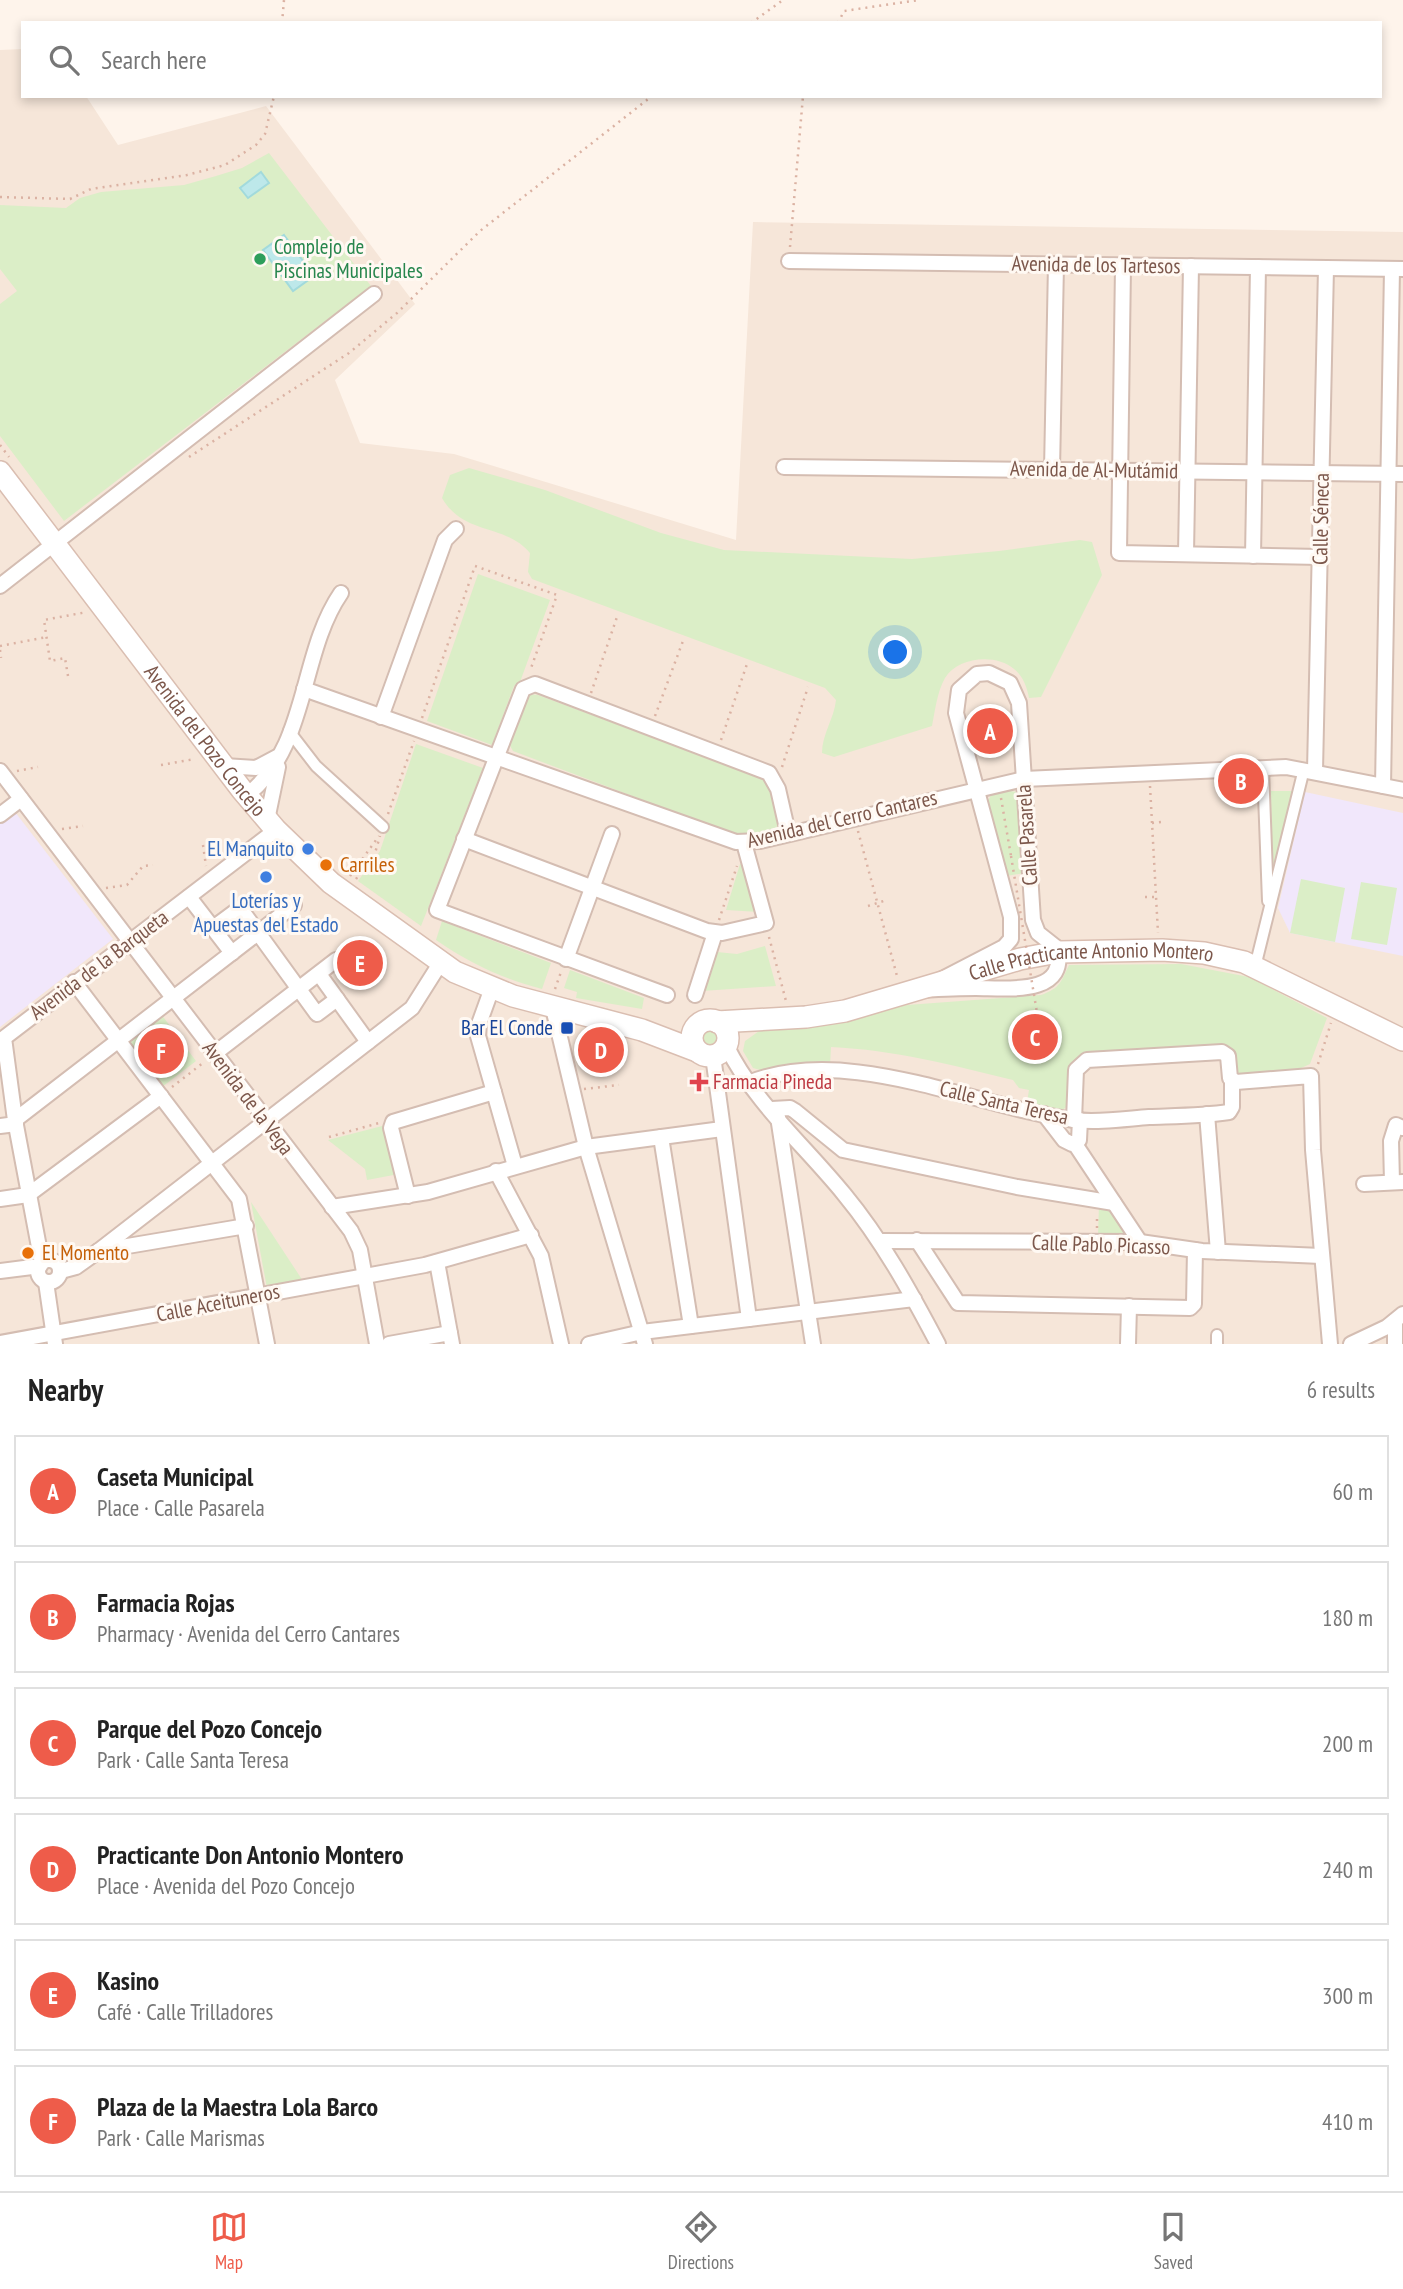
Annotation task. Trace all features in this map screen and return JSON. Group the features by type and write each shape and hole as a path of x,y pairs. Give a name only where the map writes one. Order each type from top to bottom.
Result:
{"main road":[{"name":"Avenida del Pozo Concejo","path":"0,472 271,825 342,892 441,962 492,988 551,1007 716,1049"},
{"name":"Calle Practicante Antonio Montero","path":"708,1023 845,1011 1020,960 1051,946 1204,953 1255,967 1403,1040"},
{"name":"Calle Practicante Antonio Montero","path":"716,1049 746,1027 766,1020"},
{"name":"Avenida del Pozo Concejo","path":"642,1030 708,1023"},
{"path":"708,1023 726,1030 716,1049 693,1034 708,1023"}],"street":[{"name":"Avenida de los Tartesos","path":"789,261 1398,269"},
{"path":"1052,470 1056,264"},
{"path":"1123,266 1119,553 1320,557"},
{"path":"1186,554 1191,266"},
{"path":"1253,556 1258,267"},
{"name":"Calle Séneca","path":"1309,770 1320,557 1326,268"},
{"path":"1383,786 1396,474 1398,269"},
{"path":"0,586 374,294"},
{"name":"Avenida de Al-Mutámid","path":"785,467 1396,474"},
{"path":"381,717 445,540 456,529"},
{"path":"271,825 281,754 331,609 341,593"},
{"name":"Calle Pasarela","path":"921,990 1004,947 1013,933 955,702 959,690 977,674 1000,677 1016,692 1021,714 1033,920 1038,933 1051,946"},
{"path":"667,996 437,911 495,755 523,689 535,684 769,773 778,789 788,833"},
{"name":"Avenida del Cerro Cantares","path":"304,689 495,755 731,842 744,843 1024,779 1263,768 1309,770 1403,790"},
{"path":"289,730 316,766 382,830"},
{"path":"220,760 256,768 281,754"},
{"path":"247,795 268,775 281,754"},
{"path":"1263,768 1268,918"},
{"path":"1255,967 1309,770"},
{"name":"Avenida de la Vega","path":"1,772 356,1240 377,1344"},
{"path":"0,815 21,799"},
{"name":"Avenida de la Barqueta","path":"41,1264 15,1122 4,1038 208,882 271,825"},
{"path":"566,959 612,834"},
{"path":"464,839 715,933 766,923 744,843"},
{"path":"188,897 232,953"},
{"path":"0,1126 15,1122 294,905"},
{"path":"213,928 240,908 317,1014 337,999"},
{"path":"695,995 715,933"},
{"path":"921,990 1033,987 1043,984 1056,972 1051,946"},
{"path":"214,1054 336,960"},
{"path":"46,1282 55,1281 61,1271 76,1267 417,1003 441,962"},
{"path":"319,974 368,1042"},
{"path":"74,982 241,1203 267,1344"},
{"path":"492,988 478,1030 515,1166"},
{"path":"551,1007 586,1147 643,1338"},
{"path":"716,1049 775,1113 880,1241 938,1344"},
{"path":"716,1049 722,1129 749,1319"},
{"path":"1075,1144 1080,1136 1076,1070 1087,1059 1222,1052 1228,1056 1231,1080 1239,1082 1312,1077 1312,1140 1330,1344"},
{"name":"Calle Santa Teresa","path":"747,1082 790,1073 867,1074 1077,1120 1207,1114 1232,1110 1231,1080"},
{"path":"408,1196 392,1123 494,1092"},
{"path":"0,1199 28,1195 161,1096"},
{"path":"775,1113 795,1111 843,1150 1114,1203"},
{"path":"775,1113 813,1344"},
{"path":"1044,1114 1065,1140 1075,1144 1140,1242"},
{"path":"1207,1114 1219,1252"},
{"path":"1364,1184 1398,1182 1391,1141 1399,1127"},
{"path":"332,1207 408,1196 586,1147 722,1129"},
{"path":"662,1137 691,1326"},
{"path":"496,1171 531,1235 544,1266 561,1344"},
{"path":"97,1251 246,1226"},
{"name":"Calle Aceituneros","path":"0,1343 54,1339 258,1295 437,1262 531,1235"},
{"path":"917,1240 958,1303 1193,1307 1195,1250"},
{"name":"Calle Pablo Picasso","path":"880,1241 1140,1242 1219,1252 1321,1256"},
{"path":"0,1271 55,1262 61,1271"},
{"path":"388,1344 451,1338 437,1262"},
{"path":"41,1264 39,1276 46,1282 54,1339"},
{"path":"589,1344 643,1338 691,1326 914,1299"},
{"path":"1128,1344 1129,1306"},
{"path":"1351,1344 1399,1317"},
{"path":"1395,1344 1399,1317"}],"path":[{"path":"282,21 284,0"},
{"path":"754,21 783,0"},
{"path":"839,21 844,11 919,0"},
{"path":"0,197 70,199 91,189 187,175 225,165 256,145 265,134 274,98"},
{"path":"184,461 349,353 397,313 480,231 649,98"},
{"path":"789,261 803,98"},
{"path":"342,892 382,830 475,566 557,595 531,664 528,685"},
{"path":"68,677 65,658 50,661 44,620 104,609"},
{"path":"587,704 617,617"},
{"path":"1,658 0,648 47,637"},
{"path":"651,728 683,641"},
{"path":"717,752 747,664"},
{"path":"781,768 808,687"},
{"path":"162,765 220,760"},
{"path":"1,772 38,767"},
{"path":"1149,772 1157,922"},
{"path":"998,783 1044,1055"},
{"path":"854,818 893,960"},
{"path":"1152,823 1161,822"},
{"path":"46,832 83,826"},
{"path":"715,933 744,843"},
{"path":"202,845 208,882"},
{"path":"90,890 127,886 143,866 153,865"},
{"path":"1145,897 1156,897"},
{"path":"868,906 887,900"},
{"path":"766,923 783,992"},
{"path":"551,1007 566,959"},
{"path":"1312,1077 1337,1007"},
{"path":"161,1096 214,1054"},
{"path":"571,1091 619,1085"},
{"path":"329,1137 392,1123"},
{"path":"1096,1242 1097,1200"}],"shaded area":[{"path":"21,49 21,98 87,98 118,145 266,106 415,304 335,380 360,443 454,454 736,540 753,222 1403,232 1403,1344 0,1344 0,50"},
{"path":"1305,792 1403,813 1403,956 1290,933 1278,908"},
{"path":"15,812 113,939 0,1027 0,823"}],"green space":[{"path":"269,153 371,286 64,521 0,436 0,304 17,291 0,269 0,205 66,208 80,198 101,192 184,185 242,168"},
{"path":"469,468 545,490 661,533 724,550 912,559 1080,540 1092,542 1102,575 1041,697 1029,698 1022,678 1006,664 987,659 967,662 958,665 942,683 932,726 834,757 822,753 836,700 825,688 532,579 528,572 530,553 520,544 462,518 451,510 442,498 450,475"},
{"path":"478,574 550,600 520,682 514,686 492,745 427,721"},
{"path":"528,694 538,695 762,778 776,802 776,829 768,833 741,837 513,751 508,742"},
{"path":"416,744 483,768 421,926 358,881 380,851"},
{"path":"1271,791 1293,791 1272,876"},
{"path":"993,792 1018,792 1024,873 1007,876 987,802"},
{"path":"740,864 746,865 759,912 726,910"},
{"path":"1301,879 1345,888 1335,942 1290,933"},
{"path":"1361,882 1397,888 1387,945 1351,939"},
{"path":"442,921 551,963 542,989 487,969 436,940"},
{"path":"765,946 776,986 702,991 717,952 737,954"},
{"path":"1181,964 1249,977 1327,1018 1310,1064 1301,1068 1237,1075 1235,1052 1223,1045 1084,1055 1073,1062 1069,1105 1061,1111 1027,1102 1029,1090 1019,1088 1013,1080 923,1059 831,1047 830,1066 760,1070 753,1068 743,1051 745,1041 762,1029 845,1019 907,1005 1041,995 1057,987 1069,965"},
{"path":"570,970 644,998 642,1009 576,998 577,992 564,988"},
{"path":"161,1014 196,1061 162,1087 126,1040"},
{"path":"710,1027 718,1030 721,1038 718,1046 710,1049 702,1046 699,1038 702,1030"},
{"path":"386,1125 399,1174 367,1180 365,1169 328,1140"},
{"path":"251,1202 303,1281 267,1288"},
{"path":"1099,1204 1108,1207 1126,1231 1125,1237 1098,1237"}],"water":[{"path":"261,172 269,183 248,198 240,188"},
{"path":"284,235 314,276 293,291 263,250"}],"place":[{"name":"Complejo de Piscinas Municipales","path":"260,259"},
{"name":"Caseta Municipal","path":"990,731"},
{"name":"Farmacia Rojas","path":"1241,781"},
{"name":"El Manquito","path":"308,849"},
{"name":"Carriles","path":"326,865"},
{"name":"Loterías y Apuestas del Estado","path":"266,877"},
{"name":"Kasino","path":"360,963"},
{"name":"Bar El Conde","path":"567,1028"},
{"name":"Parque del Pozo Concejo","path":"1035,1037"},
{"name":"Practicante Don Antonio Montero","path":"601,1050"},
{"name":"Plaza de la Maestra Lola Barco","path":"161,1051"},
{"name":"Farmacia Pineda","path":"699,1082"},
{"name":"El Momento","path":"28,1253"}]}
